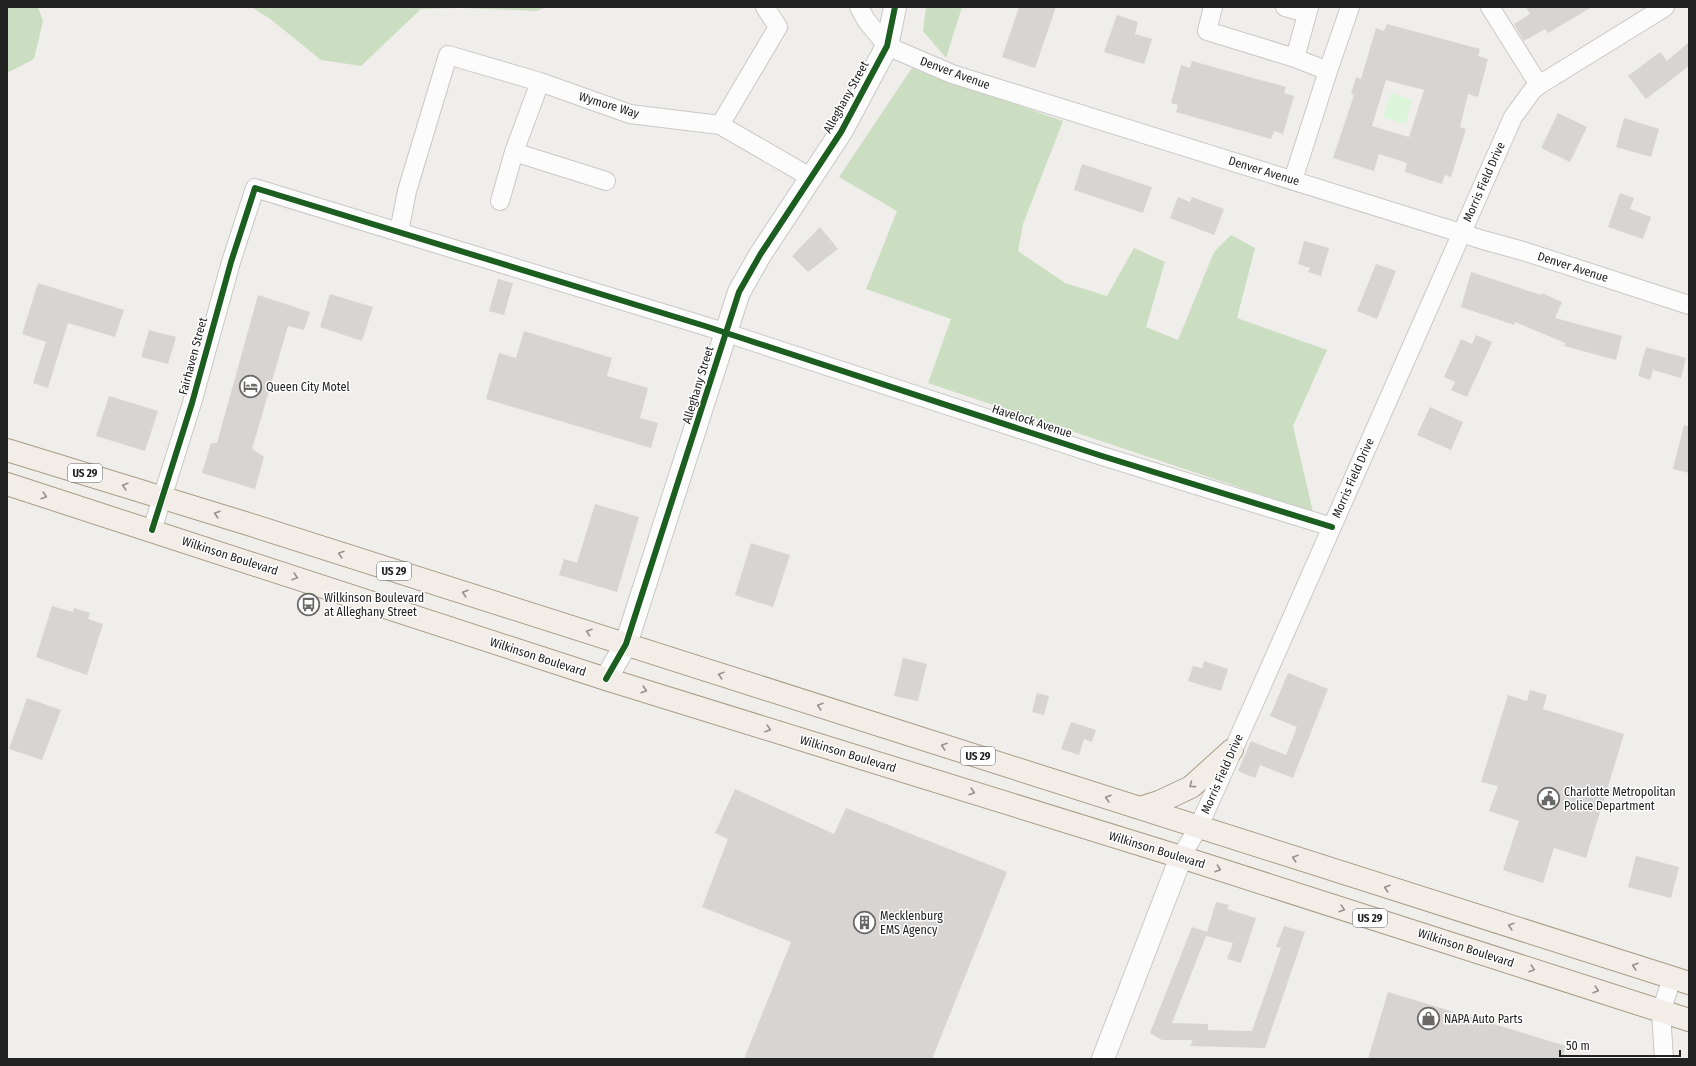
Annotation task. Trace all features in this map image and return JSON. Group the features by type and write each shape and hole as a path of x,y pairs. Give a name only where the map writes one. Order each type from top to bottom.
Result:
{"main road":[{"name":"US 29","path":"7,450 162,497 626,644 1681,981"},
{"name":"Wilkinson Boulevard","path":"7,484 606,679 1181,857 1689,1020"},
{"path":"1140,808 1159,802 1191,787 1232,750"}],"street":[{"path":"720,125 778,27 765,7"},
{"name":"Denver Avenue","path":"859,7 866,20 887,46 952,74 1523,251 1689,305"},
{"name":"Alleghany Street","path":"606,679 626,644 739,292 760,255 841,132 887,46 895,7"},
{"path":"1214,7 1207,31 1295,58 1328,71"},
{"path":"1285,7 1308,10 1295,58"},
{"path":"1293,180 1350,7"},
{"path":"1490,7 1539,85"},
{"name":"Morris Field Drive","path":"1103,1059 1181,857 1199,826 1298,606 1513,117 1532,91 1539,85 1665,7"},
{"name":"Wymore Way","path":"399,232 407,191 448,55 540,82 630,114 720,125 810,177"},
{"path":"500,201 514,152 540,82"},
{"path":"514,152 606,181"},
{"name":"Havelock Avenue","path":"255,188 725,334 1102,456 1332,527"},
{"name":"Fairhaven Street","path":"152,530 192,403 231,262 255,188"},
{"path":"1664,1059 1661,1012 1681,981"}],"green space":[{"path":"7,7 38,7 43,21 34,59 7,73"},
{"path":"251,7 548,7 536,11 463,8 421,9 361,66 321,60 269,18"},
{"path":"926,7 962,7 946,58 923,31"},
{"path":"912,68 1063,121 1023,224 1018,251 1065,283 1107,296 1134,248 1165,262 1146,327 1178,340 1214,252 1231,235 1255,248 1237,318 1327,350 1293,426 1313,512 928,383 951,319 866,289 897,211 839,177"},
{"path":"1391,93 1412,100 1405,124 1383,117"}],"building":[{"path":"1019,7 1056,7 1035,68 1002,57"},
{"path":"1526,7 1592,7 1548,33 1545,29 1524,41 1514,24 1530,14"},
{"path":"1117,15 1138,22 1135,34 1152,39 1144,64 1104,52"},
{"path":"1387,24 1480,49 1478,56 1488,59 1478,97 1468,94 1460,127 1466,129 1451,177 1445,175 1442,184 1405,172 1407,163 1379,154 1374,171 1333,158 1354,95 1351,94 1356,77 1361,79 1376,28 1384,31","holes":["1386,80 1424,90 1409,137 1372,126"]},
{"path":"1689,42 1689,66 1646,99 1628,76 1660,52 1667,61"},
{"path":"1192,61 1286,87 1284,93 1294,96 1283,134 1274,131 1271,139 1176,112 1178,105 1171,103 1181,65 1190,68"},
{"path":"1558,113 1587,127 1570,162 1541,148"},
{"path":"1624,118 1659,129 1651,157 1616,147"},
{"path":"1082,164 1152,187 1143,213 1074,190"},
{"path":"1620,193 1634,198 1630,209 1651,217 1643,239 1608,227"},
{"path":"1178,197 1190,202 1192,197 1224,209 1214,235 1170,218"},
{"path":"820,227 838,249 808,272 792,256"},
{"path":"1304,241 1329,248 1321,276 1308,272 1310,268 1298,264"},
{"path":"1376,264 1396,271 1377,319 1357,311"},
{"path":"1471,272 1541,295 1542,293 1562,302 1555,318 1622,336 1616,360 1564,346 1565,343 1515,322 1514,325 1461,307"},
{"path":"498,279 513,283 504,315 489,311"},
{"path":"38,283 124,310 115,337 68,323 48,388 33,383 46,342 22,334"},
{"path":"330,294 373,307 362,341 320,327"},
{"name":"Queen City Motel","path":"258,295 310,312 304,330 288,326 252,449 264,457 255,489 202,473 211,443 217,443"},
{"path":"149,330 176,337 168,364 141,357"},
{"path":"524,331 612,358 607,376 648,388 640,418 658,423 651,448 486,399 499,353 516,358"},
{"path":"1476,335 1492,342 1467,397 1451,390 1455,382 1444,377 1461,339 1472,344"},
{"path":"1646,347 1686,358 1681,378 1653,370 1650,380 1638,376"},
{"path":"109,396 158,411 145,451 96,436"},
{"path":"1430,407 1463,422 1451,450 1417,435"},
{"path":"1684,425 1689,426 1689,473 1673,469"},
{"path":"595,504 639,517 617,592 559,575 564,559 577,563"},
{"path":"751,543 790,555 773,607 735,595"},
{"path":"52,606 73,612 74,608 90,613 88,619 103,624 87,675 36,657"},
{"path":"903,658 927,664 918,701 894,696"},
{"path":"1204,661 1228,669 1221,691 1188,681 1193,666 1202,668"},
{"path":"1288,673 1328,689 1293,778 1260,765 1255,778 1238,771 1251,741 1286,755 1297,727 1270,716"},
{"name":"Charlotte Metropolitan Police Department","path":"1530,690 1547,695 1543,709 1624,734 1586,858 1554,848 1543,883 1503,870 1519,821 1489,811 1498,786 1481,782 1508,695 1527,701"},
{"path":"1037,693 1049,696 1044,715 1032,712"},
{"path":"27,698 61,710 42,760 9,749"},
{"path":"1071,722 1096,730 1092,742 1084,739 1079,755 1061,749"},
{"name":"Mecklenburg EMS Agency","path":"735,789 834,834 846,808 1007,872 932,1059 744,1059 791,942 702,907 728,839 715,833"},
{"path":"1636,856 1679,867 1671,898 1628,887"},
{"path":"1216,902 1229,905 1227,909 1256,918 1241,963 1227,959 1233,943 1206,936 1172,1023 1208,1024 1208,1030 1252,1031 1281,948 1276,947 1284,926 1305,932 1265,1048 1190,1046 1193,1040 1162,1040 1150,1033 1192,927 1207,932"},
{"name":"NAPA Auto Parts","path":"1388,992 1566,1046 1562,1059 1368,1059"}],"cycle path":[{"path":"606,679 626,644 739,292 760,255 841,132 887,46 895,7"},
{"path":"152,530 192,403 231,262 255,188 705,326 1102,456 1332,527"}],"place":[{"name":"Queen City Motel","path":"251,387"},
{"name":"Wilkinson Boulevard at Alleghany Street","path":"308,605"},
{"name":"Charlotte Metropolitan Police Department","path":"1549,799"},
{"name":"Mecklenburg EMS Agency","path":"864,923"},
{"name":"NAPA Auto Parts","path":"1429,1019"}]}
